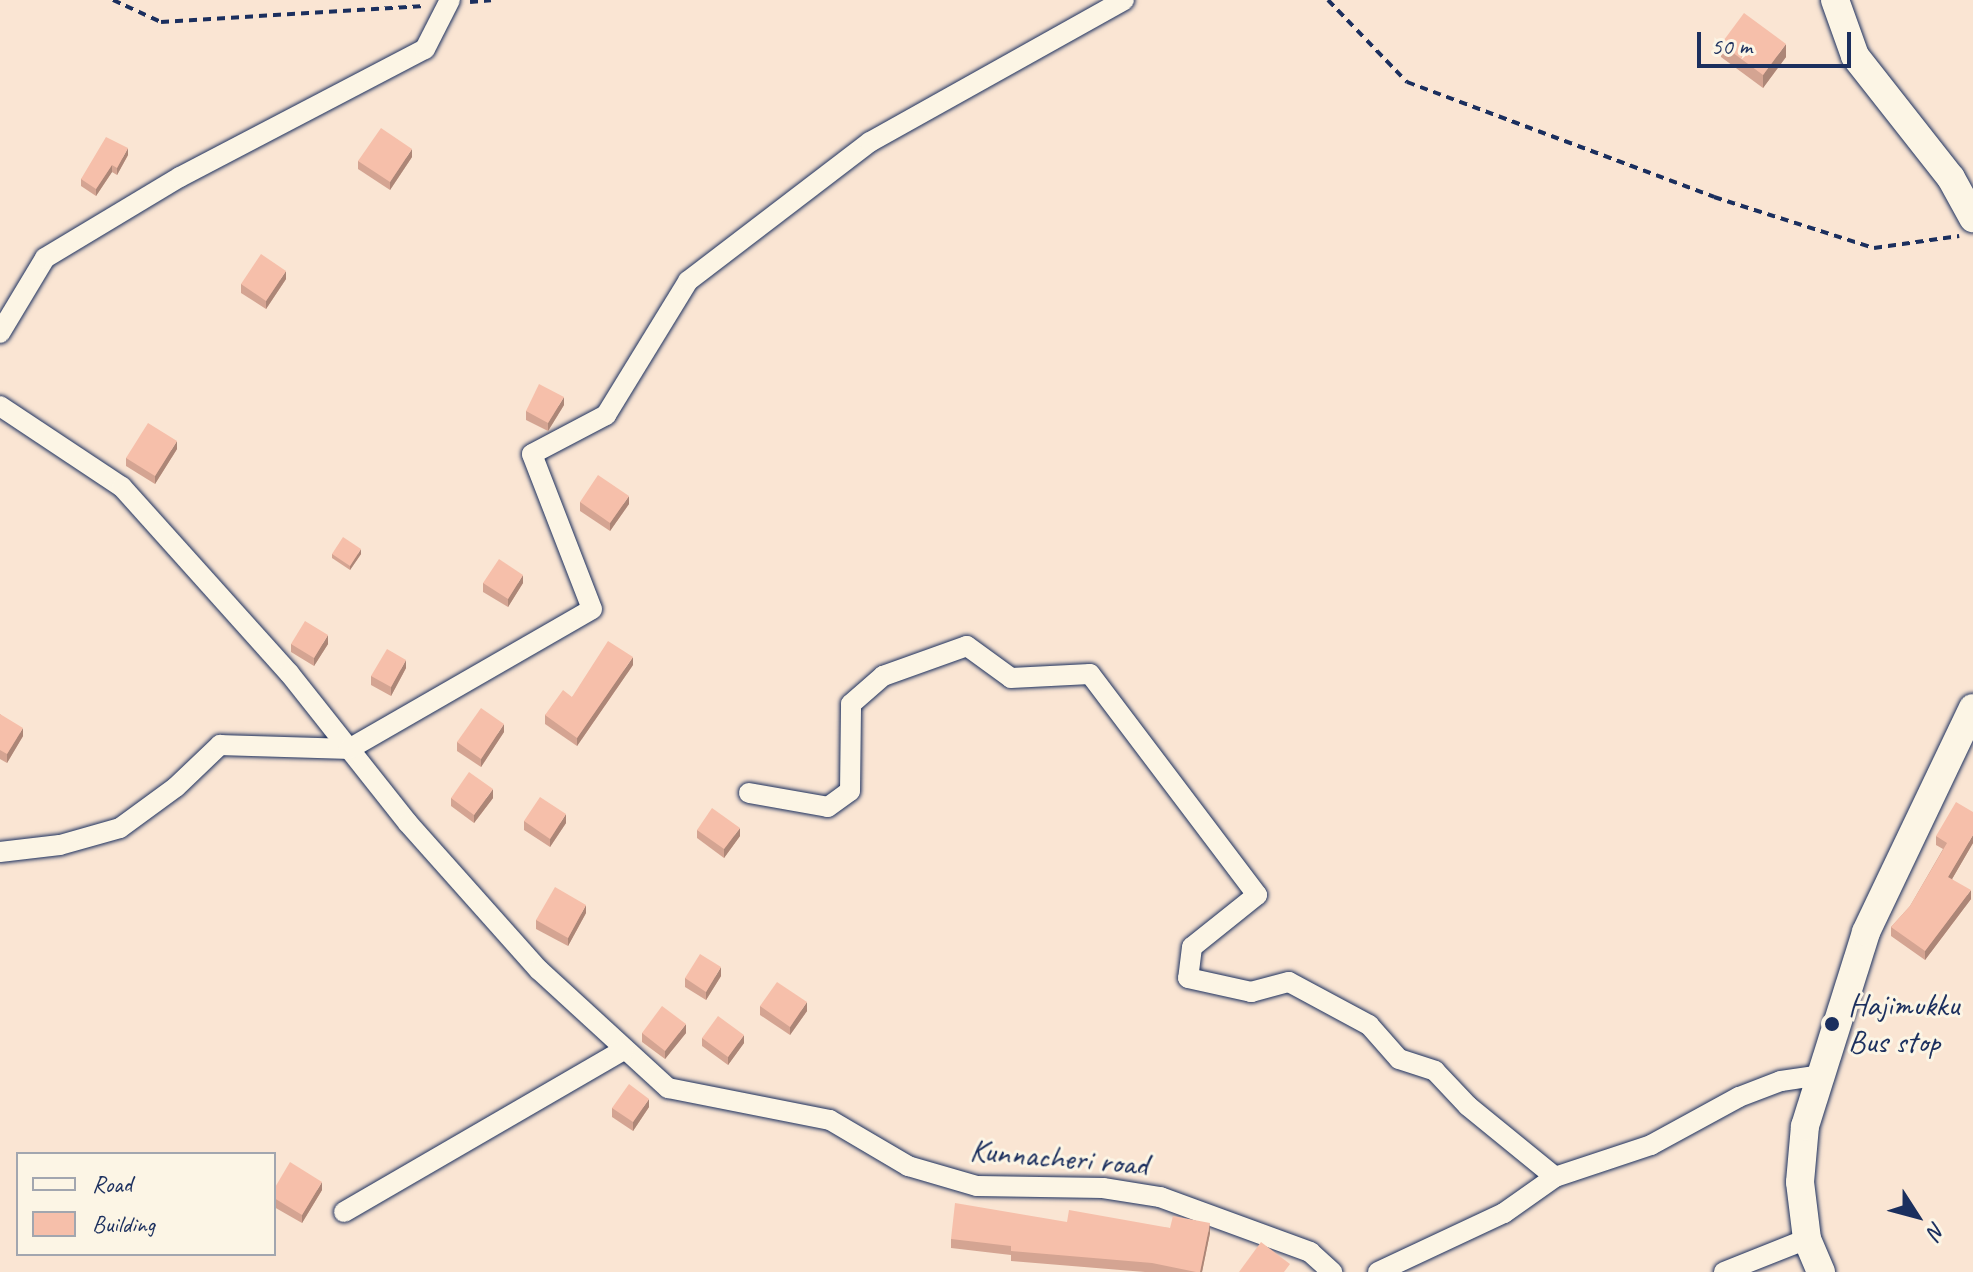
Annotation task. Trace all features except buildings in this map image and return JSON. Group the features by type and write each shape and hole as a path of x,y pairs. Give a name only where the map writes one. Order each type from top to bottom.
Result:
{"main road":[{"path":"1835,0 1855,56 1951,178 1973,218"},
{"path":"1821,1272 1807,1239 1800,1182 1805,1126 1866,932 1972,710"}],"street":[{"path":"0,852 60,845 120,828 176,787 220,745 349,749 592,609 532,454 606,415 688,281 870,142 1124,0"},
{"path":"0,333 45,258 180,177 425,49 447,3"},
{"name":"Kunnacheri road","path":"0,406 122,487 289,673 349,749 539,970 668,1088 830,1120 924,1172 977,1186 1103,1188 1160,1197 1310,1252 1332,1272"},
{"path":"749,793 828,807 850,791 851,704 883,676 967,646 1011,678 1090,674 1257,895 1192,947 1188,978 1251,992 1289,982 1369,1025 1399,1059 1435,1071 1468,1106 1555,1177"},
{"path":"344,1212 624,1050"},
{"path":"1378,1272 1504,1213 1555,1177 1651,1145 1753,1092 1821,1075"},
{"path":"1724,1272 1807,1239"}],"path":[{"path":"113,0 161,22 491,0"},
{"path":"1328,0 1407,82 1714,197 1874,248 1973,234"}],"place":[{"name":"Hajimukku Bus stop","path":"1832,1024"}]}
